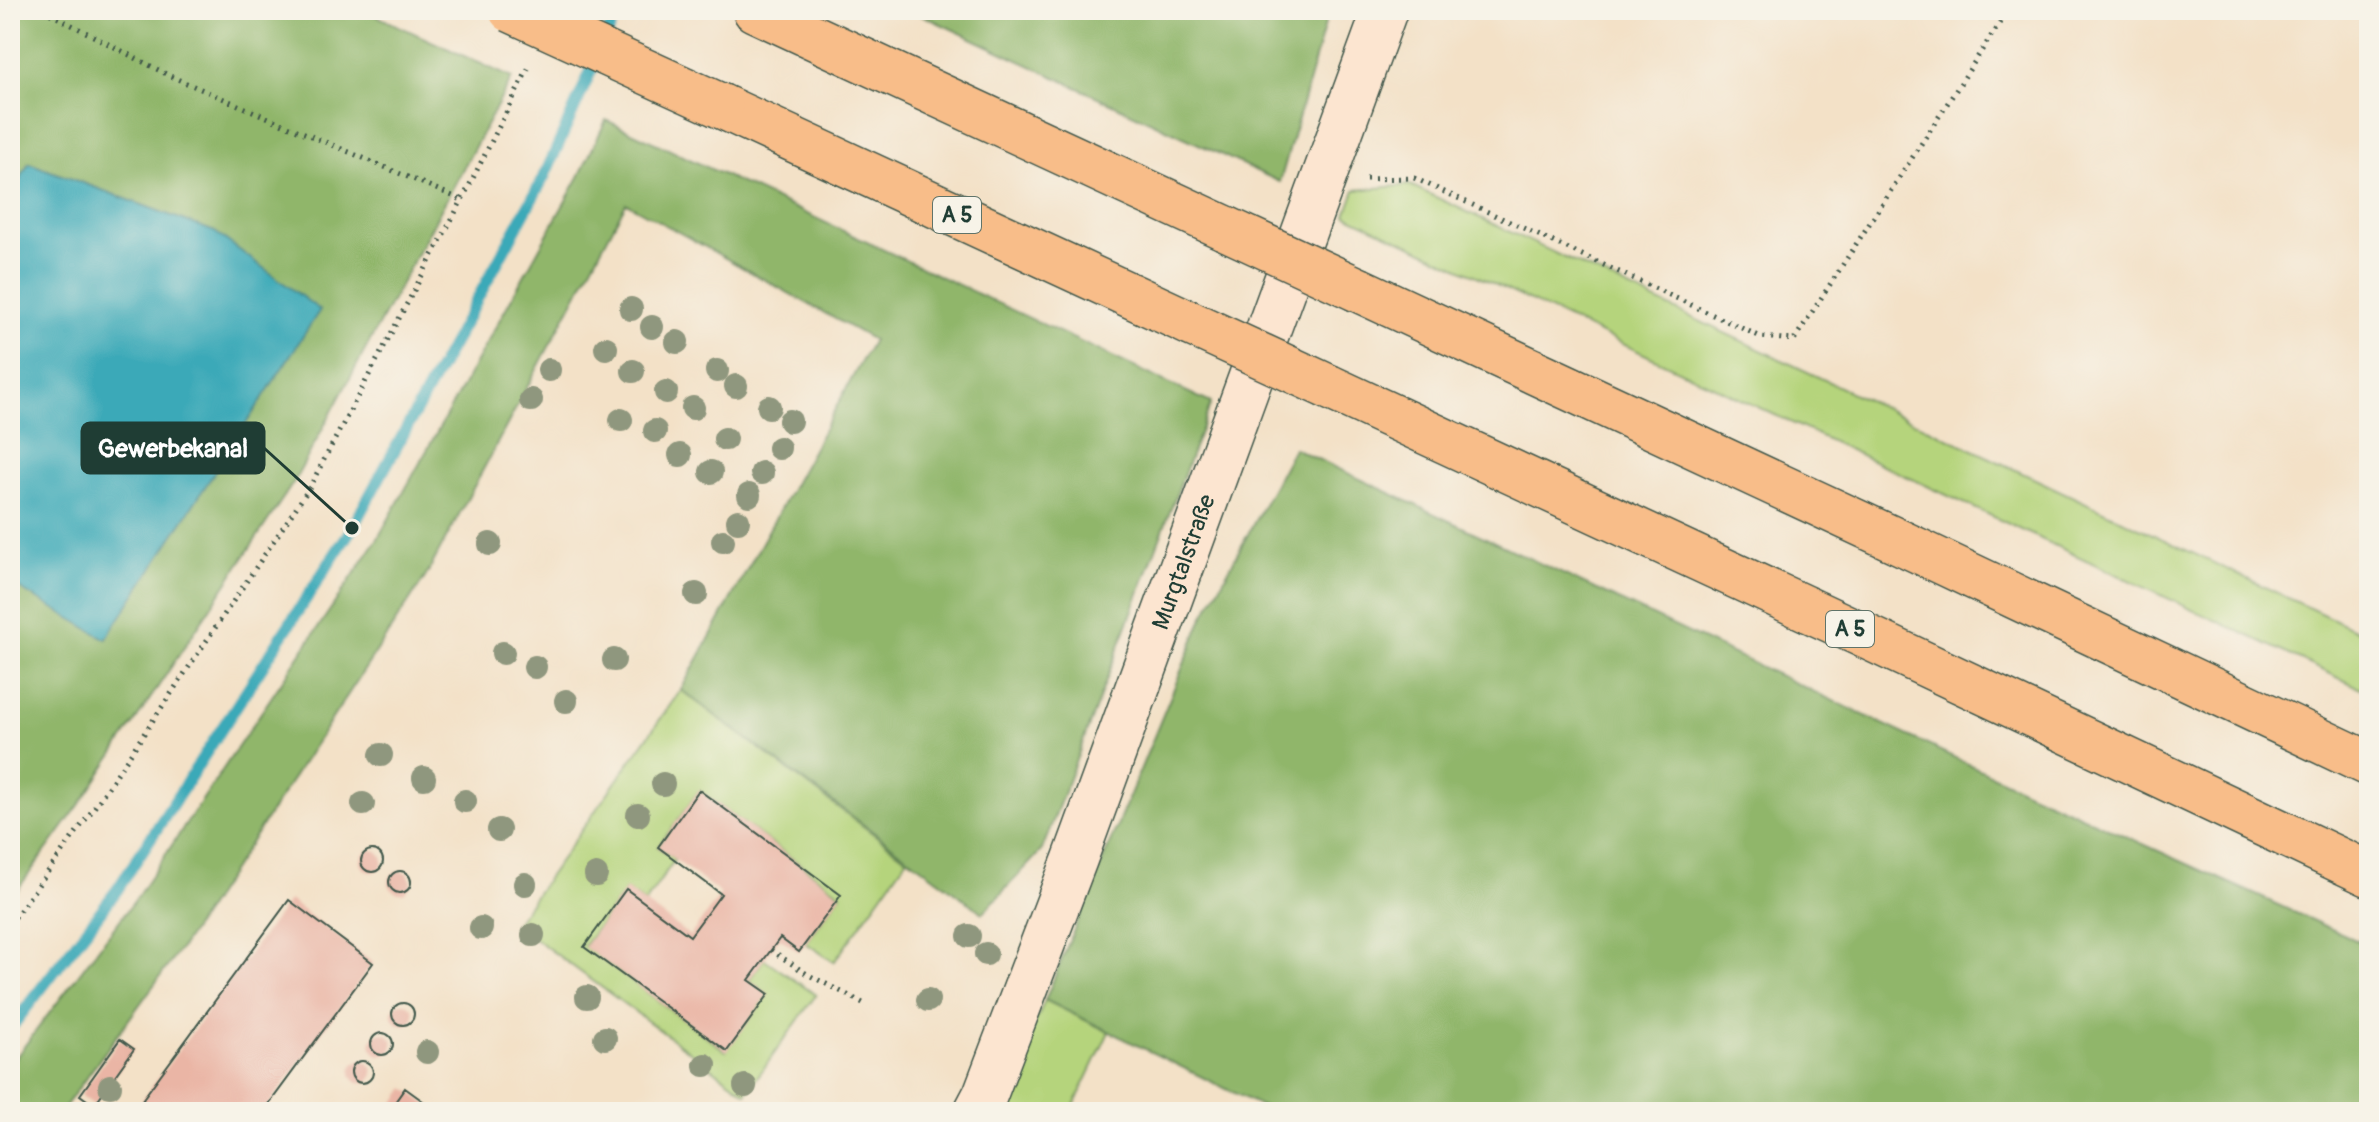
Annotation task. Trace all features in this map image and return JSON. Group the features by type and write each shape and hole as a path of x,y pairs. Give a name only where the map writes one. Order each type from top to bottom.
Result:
{"highway":[{"name":"A 5","path":"511,10 1878,642 2369,874"},
{"path":"761,13 1919,551 2369,764"}],"main road":[{"name":"Murgtalstraße","path":"976,1112 1075,859 1385,10"}],"path":[{"path":"43,10 170,76 462,200"},
{"path":"1321,183 1414,178 1761,337 1794,340 2008,10"},
{"path":"10,924 94,808 308,490 462,200 530,64"},
{"path":"771,950 807,974 863,1003"}],"green space":[{"path":"10,10 364,10 512,78 295,480 85,797 10,900 10,583 107,639 215,232 29,163 10,198"},
{"path":"911,10 1329,10 1280,182"},
{"path":"606,120 1211,403 1042,850 983,913 681,690 873,340 626,203 426,576 181,948 61,1112 10,1112 10,1065 135,900 377,540 579,177"},
{"path":"1410,185 2369,636 2369,692 1346,215 1355,190"},
{"path":"1294,448 2028,792 2369,946 2369,1112 1273,1112 1045,1000 1203,618"},
{"path":"681,690 907,859 834,962 806,943 841,894 699,791 658,847 675,859 645,903 626,890 584,946 726,1051 768,994 749,980 764,959 816,995 746,1093 515,924"},
{"path":"1045,1000 1109,1032 1071,1112 996,1112"}],"water":[{"path":"29,163 215,232 320,310 106,639 10,583 10,198"}],"building":[{"path":"699,790 841,895 799,952 780,938 749,980 769,994 727,1051 584,947 626,889 690,936 721,894 658,847"},
{"path":"372,850 380,853 383,861 380,869 372,872 364,869 361,861 364,853"},
{"path":"400,871 408,874 411,882 408,890 400,893 392,890 389,882 392,874"},
{"path":"289,900 373,963 263,1112 158,1112 142,1100"},
{"path":"403,1003 411,1006 414,1014 411,1022 403,1025 395,1022 392,1014 395,1006"},
{"path":"382,1033 390,1036 393,1044 390,1052 382,1055 374,1052 371,1044 374,1036"},
{"path":"120,1039 134,1049 94,1105 80,1095"},
{"path":"362,1061 370,1064 373,1072 370,1080 362,1083 354,1080 351,1072 354,1064"},
{"path":"405,1088 438,1112 388,1112"}],"waterway":[{"path":"10,1029 117,890 352,528 544,177 618,10"}],"place":[{"name":"Gewerbekanal","path":"352,528"}]}
